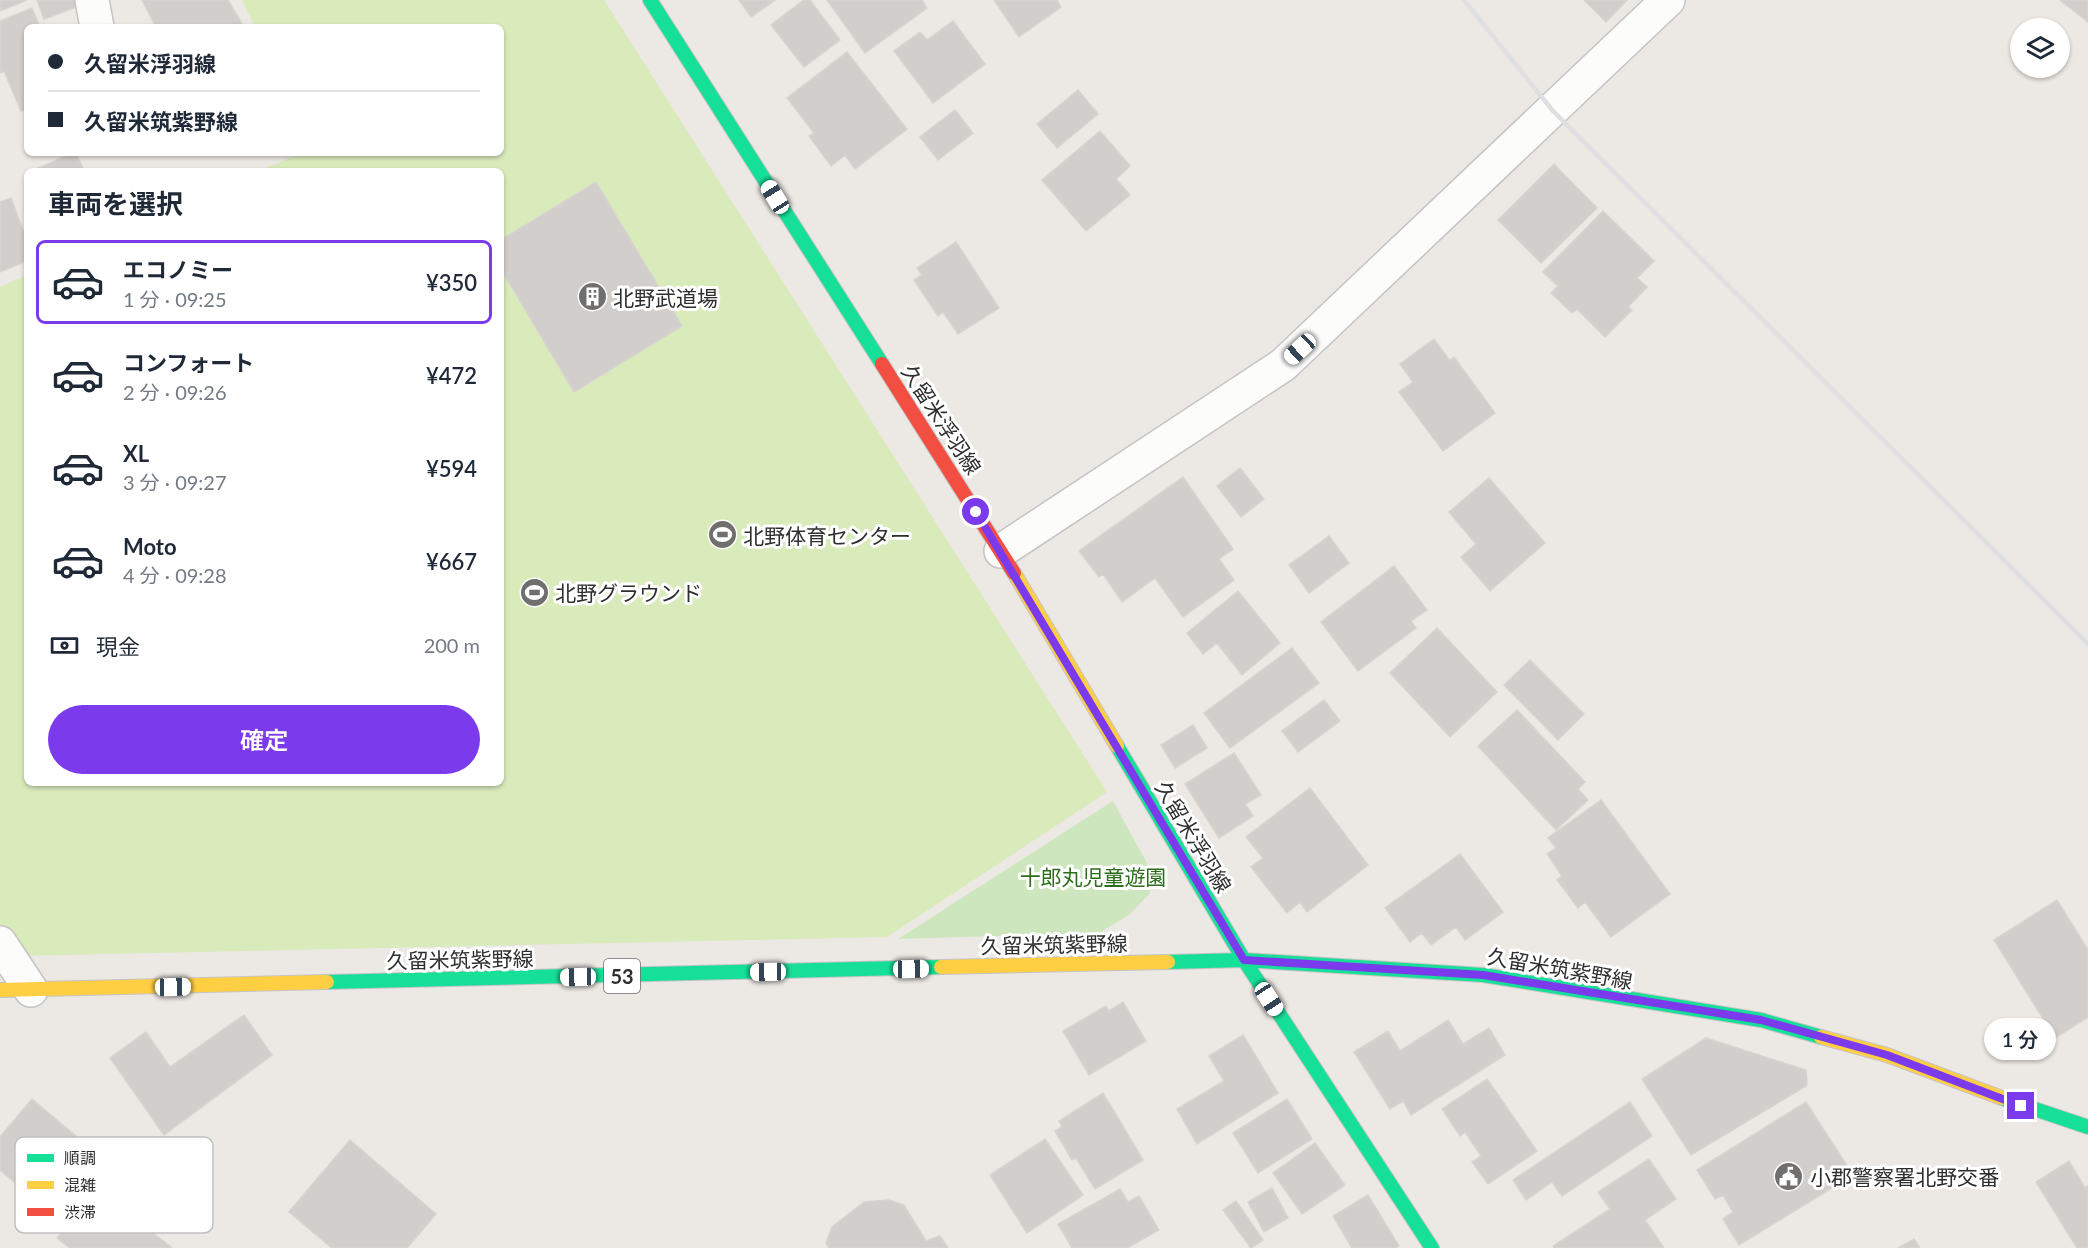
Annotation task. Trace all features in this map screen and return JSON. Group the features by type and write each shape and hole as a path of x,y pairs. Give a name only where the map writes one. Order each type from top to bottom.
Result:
{"main road":[{"name":"久留米浮羽線","path":"650,0 1001,551 1244,960 1432,1248"},
{"name":"久留米筑紫野線","path":"15,990 1244,960 1483,975 1761,1020 1887,1055 2044,1114 2088,1127"}],"street":[{"path":"92,0 96,24"},
{"path":"1001,551 1283,365 1668,0"},
{"path":"0,943 15,990"}],"green space":[{"name":"北野体育センター","path":"242,0 604,0 1107,792 887,937 16,956 0,929 0,287 24,276 24,786 504,786 504,168 267,168 293,156 504,156 504,24 254,24"},
{"name":"十郎丸児童遊園","path":"1113,801 1148,865 1150,893 1129,915 1099,933 898,939"}],"building":[{"path":"0,0 27,0 0,11"},
{"path":"37,0 86,0 87,3 44,19"},
{"path":"142,0 228,0 242,24 154,24"},
{"path":"739,0 775,0 751,17"},
{"path":"804,0 810,0 840,40 804,67 771,25"},
{"path":"827,0 922,0 927,8 865,53"},
{"path":"994,0 1057,0 1061,7 1019,37"},
{"path":"1584,0 1627,0 1606,22"},
{"path":"2060,0 2088,0 2088,22"},
{"path":"32,8 39,24 24,24 24,110 21,111 4,71 0,73 0,21"},
{"path":"953,21 985,64 933,103 894,51 920,32 927,40"},
{"path":"847,52 907,129 855,169 845,155 831,166 809,136 814,133 787,98"},
{"path":"1078,90 1098,114 1057,148 1037,124"},
{"path":"955,110 973,133 938,160 920,137"},
{"path":"1100,131 1130,166 1116,179 1130,195 1086,231 1042,180"},
{"path":"66,156 77,156 83,168 39,168"},
{"path":"1554,164 1597,208 1541,263 1498,220"},
{"name":"北野武道場","path":"596,182 682,326 574,392 504,274 504,238"},
{"path":"11,198 24,233 24,262 0,272 0,202"},
{"path":"1603,211 1654,261 1637,278 1647,287 1628,307 1632,310 1605,337 1577,309 1572,313 1551,293 1558,286 1543,272"},
{"path":"956,242 999,308 958,334 943,312 938,316 914,280 922,275 917,268"},
{"path":"1434,339 1450,361 1454,357 1495,413 1443,451 1399,392 1413,382 1400,364"},
{"path":"1240,468 1264,499 1241,517 1217,486"},
{"path":"1183,477 1233,549 1219,559 1234,580 1183,617 1155,578 1122,602 1103,574 1099,577 1079,551"},
{"path":"1489,478 1545,543 1490,591 1461,557 1476,544 1449,512"},
{"path":"1329,536 1349,563 1309,593 1289,565"},
{"path":"1394,566 1427,610 1411,621 1416,628 1358,671 1321,622"},
{"path":"1238,591 1280,643 1242,675 1217,643 1203,654 1187,633"},
{"path":"1437,628 1497,692 1450,737 1390,673"},
{"path":"1292,648 1319,683 1230,748 1204,713"},
{"path":"1530,660 1584,714 1558,740 1504,685"},
{"path":"1324,700 1340,721 1298,752 1282,731"},
{"path":"1517,710 1585,782 1578,789 1588,800 1556,830 1478,746"},
{"path":"1193,725 1207,748 1175,768 1161,745"},
{"path":"1234,753 1261,795 1245,804 1253,816 1219,838 1185,784"},
{"path":"1310,788 1368,865 1307,912 1300,902 1287,913 1251,867 1263,858 1246,837"},
{"path":"1601,800 1670,894 1611,937 1585,902 1578,908 1557,880 1562,876 1547,854 1556,848 1548,838"},
{"path":"1460,854 1503,912 1465,940 1456,927 1431,945 1422,933 1410,942 1385,908"},
{"path":"2057,900 2088,950 2088,1017 2055,1038 1994,940"},
{"path":"1123,1002 1146,1041 1089,1075 1063,1031 1106,1006 1109,1011"},
{"path":"244,1015 272,1055 164,1135 110,1058 146,1032 170,1067"},
{"path":"1448,1020 1463,1044 1489,1028 1505,1055 1411,1115 1403,1101 1390,1109 1354,1052 1388,1031 1400,1051"},
{"path":"1243,1035 1278,1093 1197,1144 1177,1109 1224,1081 1209,1056"},
{"path":"1706,1038 1806,1070 1807,1083 1806,1086 1691,1155 1642,1079"},
{"path":"1487,1079 1537,1151 1488,1184 1472,1162 1481,1156 1465,1132 1460,1136 1442,1109"},
{"path":"1103,1093 1143,1160 1095,1189 1076,1158 1072,1160 1055,1131 1062,1127 1059,1121"},
{"path":"32,1099 77,1137 15,1137 15,1183 0,1170 0,1137"},
{"path":"1287,1099 1312,1139 1258,1173 1233,1133"},
{"path":"1630,1102 1652,1136 1562,1196 1552,1182 1526,1200 1513,1180"},
{"path":"1806,1102 1853,1175 1739,1245 1723,1219 1733,1212 1723,1195 1715,1199 1697,1170"},
{"path":"1045,1139 1083,1195 1027,1233 990,1175"},
{"path":"350,1140 436,1214 407,1248 332,1248 289,1212"},
{"path":"1315,1143 1345,1185 1302,1214 1273,1173"},
{"path":"1649,1159 1676,1199 1645,1220 1664,1248 1554,1248 1553,1246 1610,1209 1598,1192"},
{"path":"2069,1161 2085,1188 2088,1186 2088,1248 2077,1248 2036,1182"},
{"path":"1272,1188 1288,1218 1264,1232 1248,1202"},
{"path":"1120,1189 1128,1202 1139,1196 1159,1230 1127,1248 1072,1248 1058,1224"},
{"path":"1368,1195 1399,1246 1395,1248 1352,1248 1333,1216"},
{"path":"889,1200 904,1205 926,1241 940,1236 948,1248 829,1248 826,1243 832,1227 864,1202"},
{"path":"1236,1201 1263,1240 1251,1248 1223,1210"},
{"path":"61,1233 153,1233 171,1248 70,1248 57,1238"},
{"path":"1914,1239 1920,1248 1898,1248"}],"railway":[{"path":"1464,0 1553,111 2088,644"}],"traffic: fast":[{"path":"650,0 882,364"},
{"path":"1117,746 1244,960"},
{"path":"1244,960 1432,1248"},
{"path":"1168,962 1244,960 1483,975 1761,1020 1821,1037"},
{"path":"327,982 941,967"},
{"path":"2002,1098 2088,1127"}],"traffic: slow":[{"path":"1014,573 1117,746"},
{"path":"941,967 1168,962"},
{"path":"0,990 327,982"},
{"path":"1821,1037 1887,1055 2002,1098"}],"traffic: jam":[{"path":"882,364 1014,573"}],"place":[{"name":"北野武道場","path":"592,297"},
{"name":"北野体育センター","path":"722,535"},
{"name":"北野グラウンド","path":"534,592"},
{"name":"小郡警察署北野交番","path":"1789,1176"}],"route":[{"path":"976,512 1244,960 1483,975 1650,1004 1761,1020 1887,1055 2021,1106"}]}
